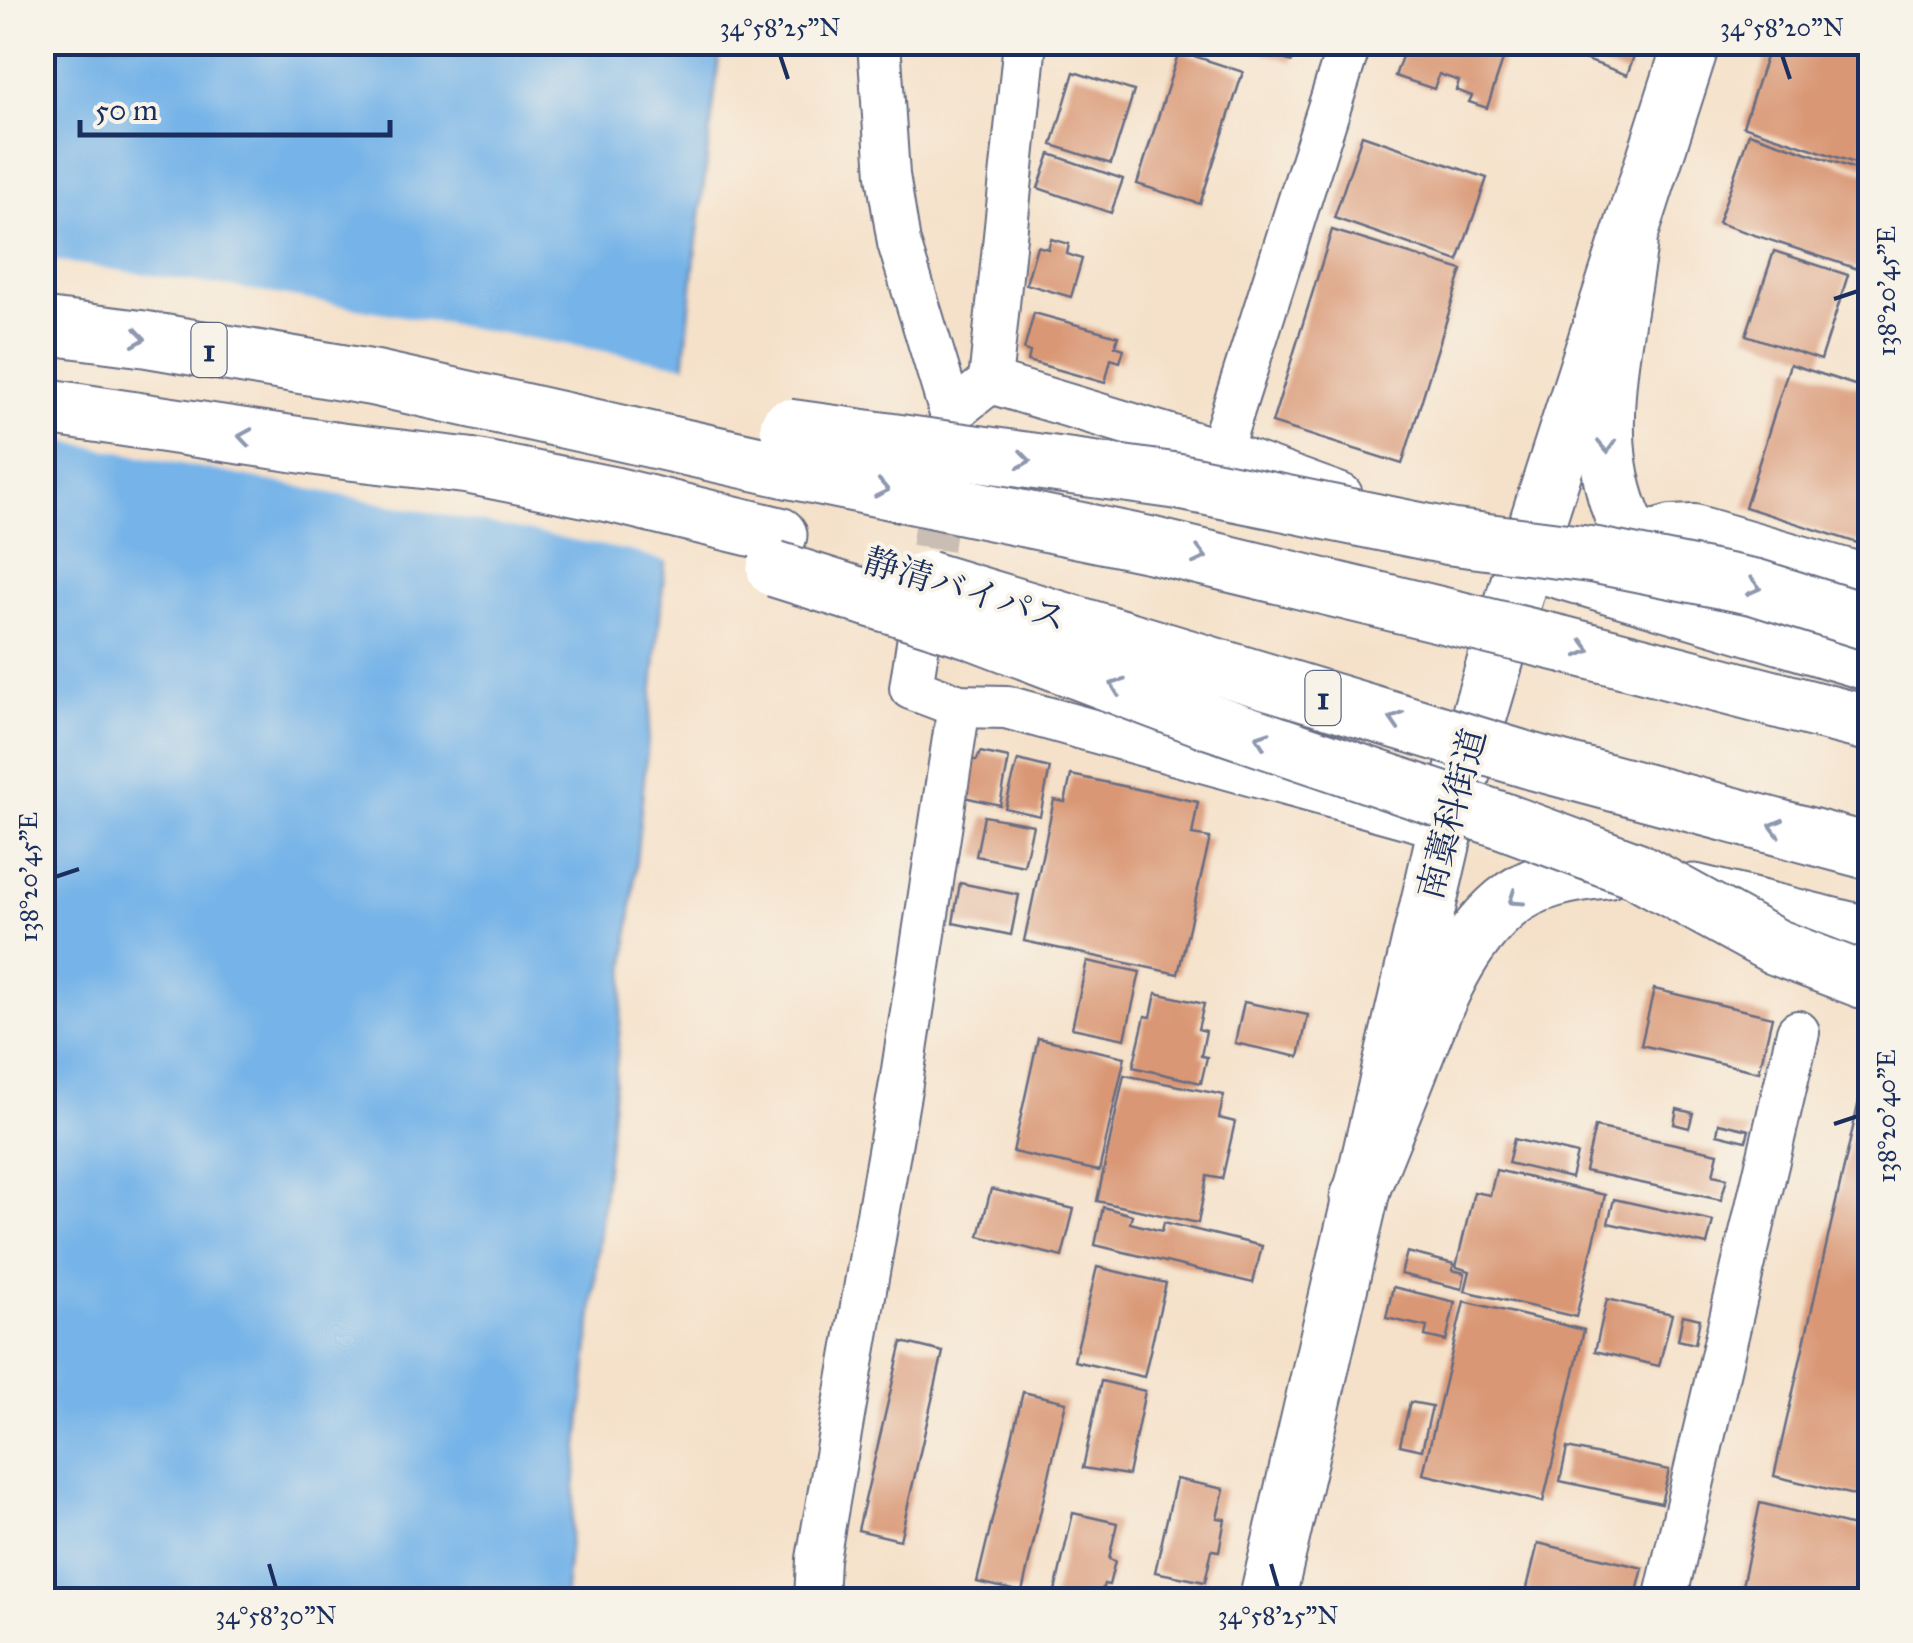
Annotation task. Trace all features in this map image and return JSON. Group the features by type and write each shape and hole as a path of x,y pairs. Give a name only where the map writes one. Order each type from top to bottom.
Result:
{"main road":[{"name":"南藁科街道","path":"1267,1600 1446,828 1525,561 1692,42"},
{"path":"1629,245 1606,407 1605,452 1614,496 1632,538 1661,577 1702,612"},
{"name":"静清バイパス","path":"42,326 374,378 768,466 1152,544 1870,724"},
{"name":"1","path":"374,378 788,427 1176,481 1451,537 1594,554 1754,587 1870,623"},
{"name":"静清バイパス","path":"42,406 341,451 470,466 614,495 779,535 1534,762 1870,852"},
{"name":"1","path":"341,451 776,569 968,630 1209,721 1636,870 1776,947 1870,984"},
{"path":"1525,561 1870,663"},
{"path":"1446,828 1870,935"},
{"path":"1358,1198 1443,987 1470,940 1507,902 1540,884 1606,870"}],"street":[{"path":"879,42 888,175 899,243 952,413 990,382 1024,42"},
{"path":"1220,451 1350,42"},
{"path":"990,382 1220,451 1525,561"},
{"path":"1632,538 1671,527 1694,526 1870,576"},
{"path":"920,636 911,688 959,706 1006,706 1446,828"},
{"path":"816,1600 818,1559 902,1083 959,706"},
{"path":"1665,1600 1798,1032"}],"water":[{"path":"42,43 721,43 695,256 564,1600 43,1600"}],"pier":[{"path":"43,259 263,292 689,366 670,563 634,552 43,437"}],"building":[{"path":"1233,42 1298,42 1292,62"},
{"path":"1407,42 1452,42 1503,60 1487,108 1469,102 1472,96 1456,90 1459,81 1439,74 1434,89 1395,76"},
{"path":"1538,42 1639,42 1627,75"},
{"path":"1771,42 1870,42 1870,168 1743,126"},
{"path":"1179,51 1243,72 1200,204 1137,184"},
{"path":"1074,72 1134,91 1111,164 1052,145"},
{"path":"1749,133 1870,174 1870,273 1718,223"},
{"path":"1362,135 1487,178 1458,261 1334,218"},
{"path":"1050,154 1123,179 1111,213 1038,188"},
{"path":"1332,230 1462,270 1402,464 1272,423"},
{"path":"1051,239 1069,244 1067,254 1082,259 1071,297 1026,284 1037,246 1048,249"},
{"path":"1774,251 1848,275 1821,360 1746,335"},
{"path":"1034,313 1118,336 1115,346 1124,349 1120,362 1111,359 1105,383 1028,361 1030,352 1024,350"},
{"path":"1790,364 1870,390 1870,547 1745,507"},
{"path":"980,752 1009,758 1000,805 964,797 972,760 977,760"},
{"path":"1018,760 1050,768 1040,816 1005,808"},
{"path":"1071,775 1198,802 1192,835 1210,838 1178,974 1024,941 1054,800 1065,802"},
{"path":"984,816 1033,825 1024,866 976,856"},
{"path":"960,883 1019,895 1011,935 953,923"},
{"path":"1087,961 1140,972 1125,1039 1072,1028"},
{"path":"1654,989 1772,1017 1759,1072 1641,1045"},
{"path":"1156,993 1204,1004 1198,1029 1206,1031 1201,1056 1207,1057 1201,1083 1133,1067 1145,1016 1151,1017"},
{"path":"1244,1002 1308,1015 1299,1057 1235,1043"},
{"path":"1038,1038 1125,1057 1099,1171 1013,1152"},
{"path":"1124,1075 1224,1095 1219,1118 1235,1122 1222,1179 1207,1176 1198,1223 1097,1201"},
{"path":"1861,1092 1870,1095 1870,1499 1774,1476"},
{"path":"1677,1109 1693,1113 1689,1128 1674,1124"},
{"path":"1719,1123 1749,1130 1746,1141 1717,1134"},
{"path":"1595,1127 1718,1153 1713,1175 1727,1178 1721,1200 1585,1171"},
{"path":"1514,1139 1577,1154 1571,1178 1508,1163"},
{"path":"1496,1170 1605,1195 1576,1317 1465,1291 1470,1271 1456,1267 1474,1192 1490,1195"},
{"path":"991,1189 1074,1209 1062,1257 979,1236"},
{"path":"1614,1199 1713,1221 1707,1245 1608,1223"},
{"path":"1103,1207 1132,1215 1130,1223 1162,1231 1164,1222 1262,1246 1253,1283 1095,1245"},
{"path":"1407,1252 1454,1264 1452,1270 1465,1273 1462,1289 1401,1274"},
{"path":"1097,1267 1166,1283 1144,1377 1074,1361"},
{"path":"1393,1287 1455,1302 1446,1341 1425,1336 1427,1327 1386,1318"},
{"path":"1607,1299 1672,1314 1659,1366 1595,1351"},
{"path":"1464,1301 1584,1330 1543,1502 1423,1474"},
{"path":"1683,1315 1700,1319 1695,1344 1678,1340"},
{"path":"902,1342 943,1352 900,1540 858,1530"},
{"path":"1101,1381 1145,1391 1128,1475 1083,1468"},
{"path":"1023,1392 1066,1402 1022,1592 977,1582"},
{"path":"1410,1402 1432,1406 1422,1450 1400,1445"},
{"path":"1567,1448 1669,1470 1661,1503 1560,1481"},
{"path":"1176,1479 1224,1489 1217,1518 1225,1519 1219,1551 1212,1550 1205,1582 1155,1572"},
{"path":"1760,1503 1870,1530 1866,1600 1739,1600"},
{"path":"1073,1513 1117,1523 1109,1559 1115,1561 1109,1585 1104,1584 1099,1600 1053,1600"},
{"path":"1538,1543 1643,1568 1635,1600 1563,1600 1526,1592"},
{"path":"875,1592 908,1599 908,1600 873,1600"}],"tunnel":[{"path":"923,611 943,474"}]}
